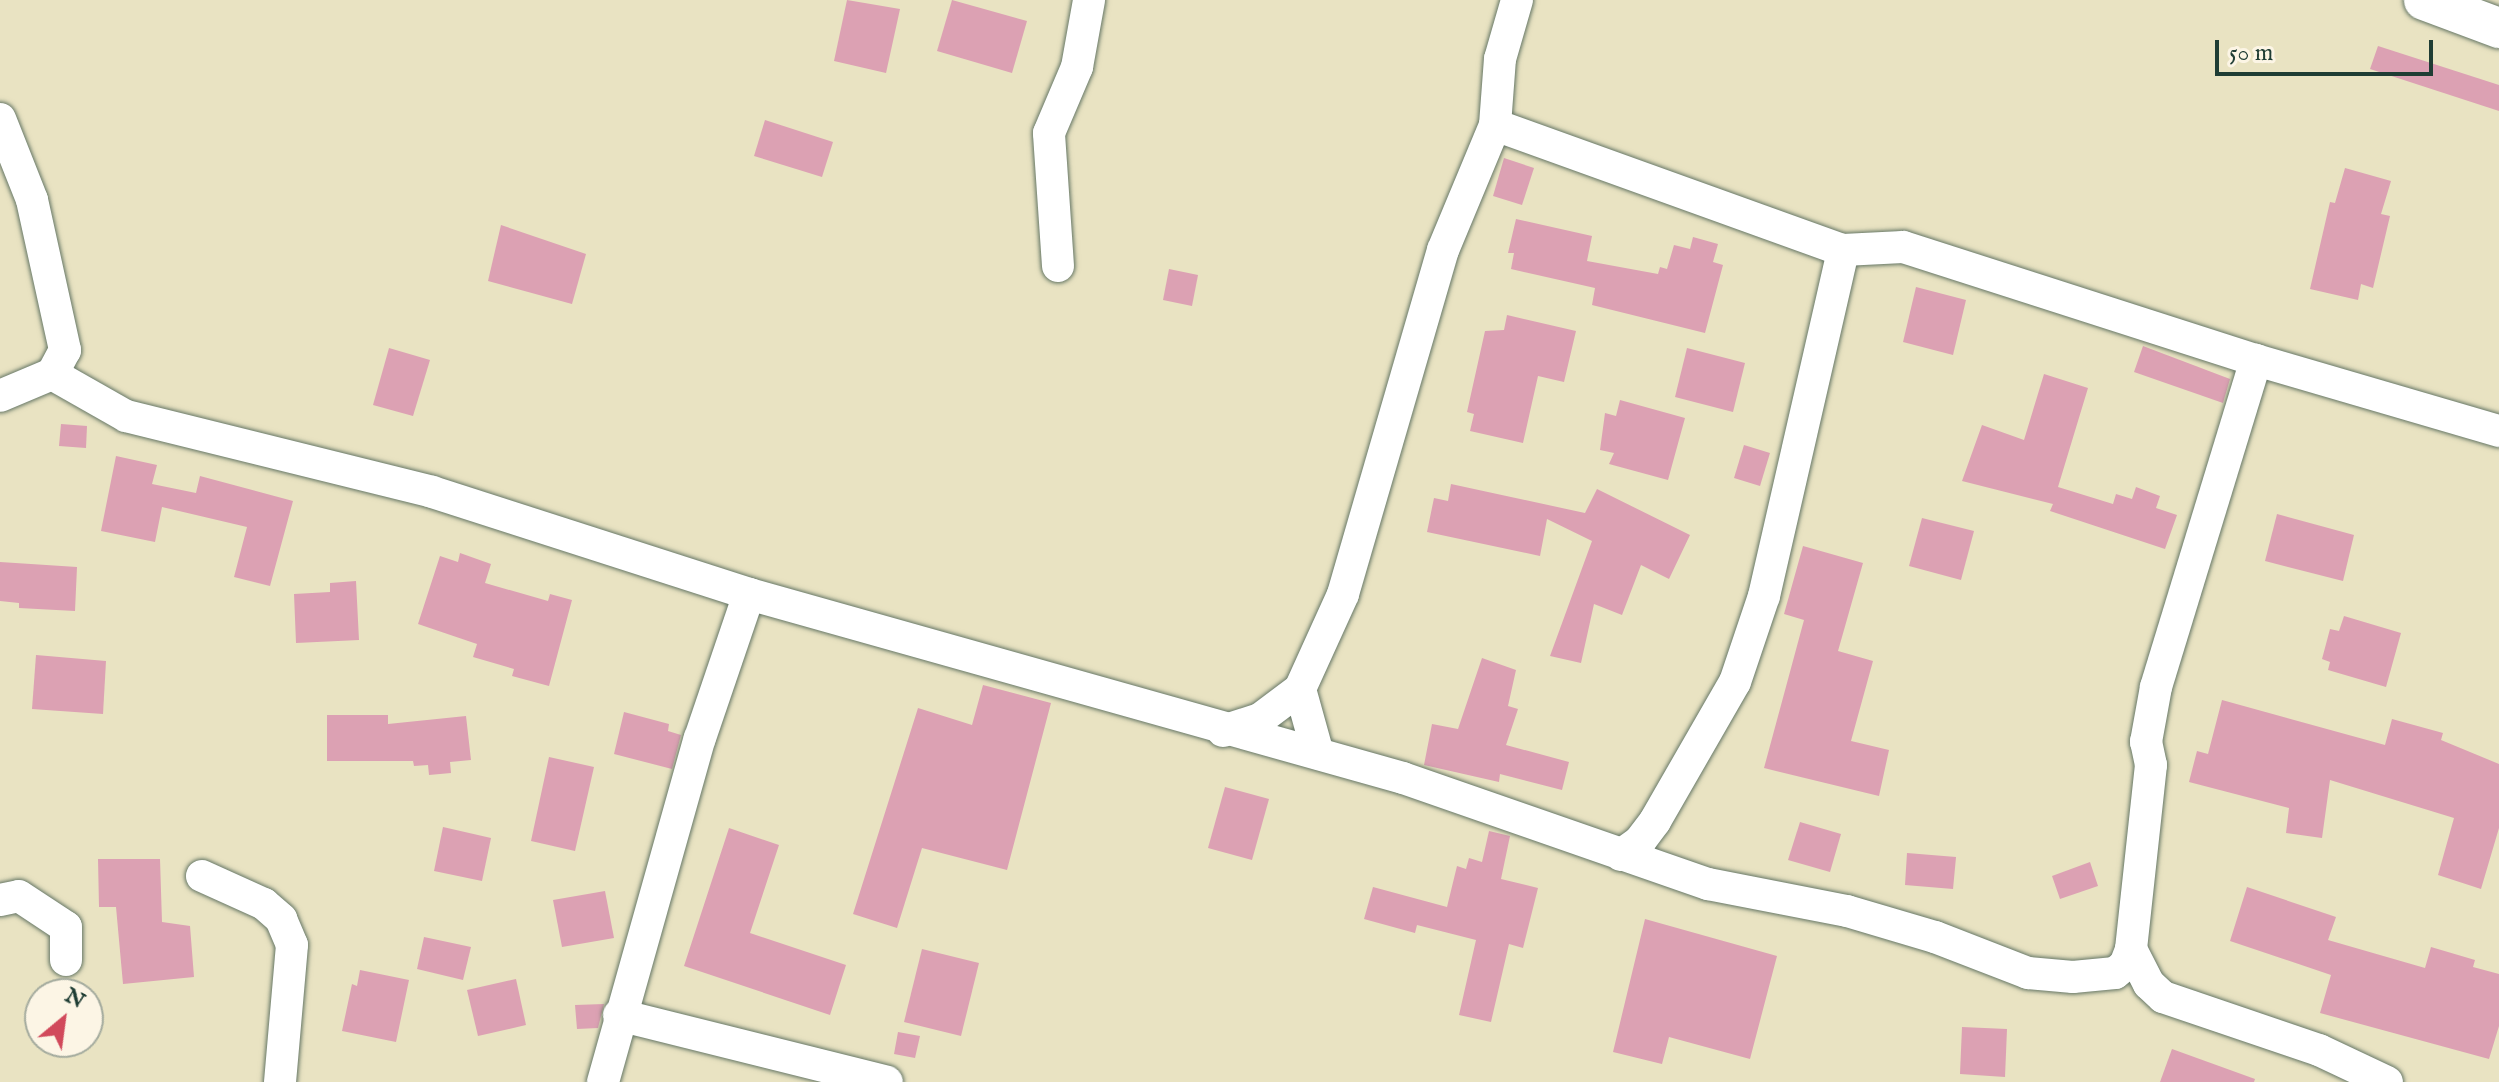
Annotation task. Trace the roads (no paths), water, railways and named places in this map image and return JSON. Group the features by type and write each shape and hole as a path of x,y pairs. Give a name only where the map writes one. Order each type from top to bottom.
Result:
{"street":[{"path":"1058,266 1049,133 1077,67 1089,0"},
{"path":"1223,731 1260,719 1300,689 1343,594 1443,250 1495,125 1500,59 1517,0"},
{"path":"2424,0 2499,28"},
{"path":"0,119 32,200 65,350 52,374 0,396"},
{"path":"1495,125 1843,250 1903,247 2256,360 2499,431"},
{"path":"1621,855 1640,841 1655,821 1735,682 1764,596 1843,250"},
{"path":"52,374 126,416 432,492 749,594 1223,731 1403,778 1708,884 1847,911 1935,937 2028,973 2115,973 2125,965 2131,949 2151,765 2146,742 2156,687 2256,360"},
{"path":"603,1082 619,1015 663,881 700,738 749,594"},
{"path":"1300,689 1318,754"},
{"path":"202,876 264,904 281,919 292,945 280,1082"},
{"path":"0,900 19,896 66,927 66,960"},
{"path":"2131,949 2149,984 2163,997 2213,1018 2319,1050 2387,1082"},
{"path":"619,1015 887,1082"}]}
